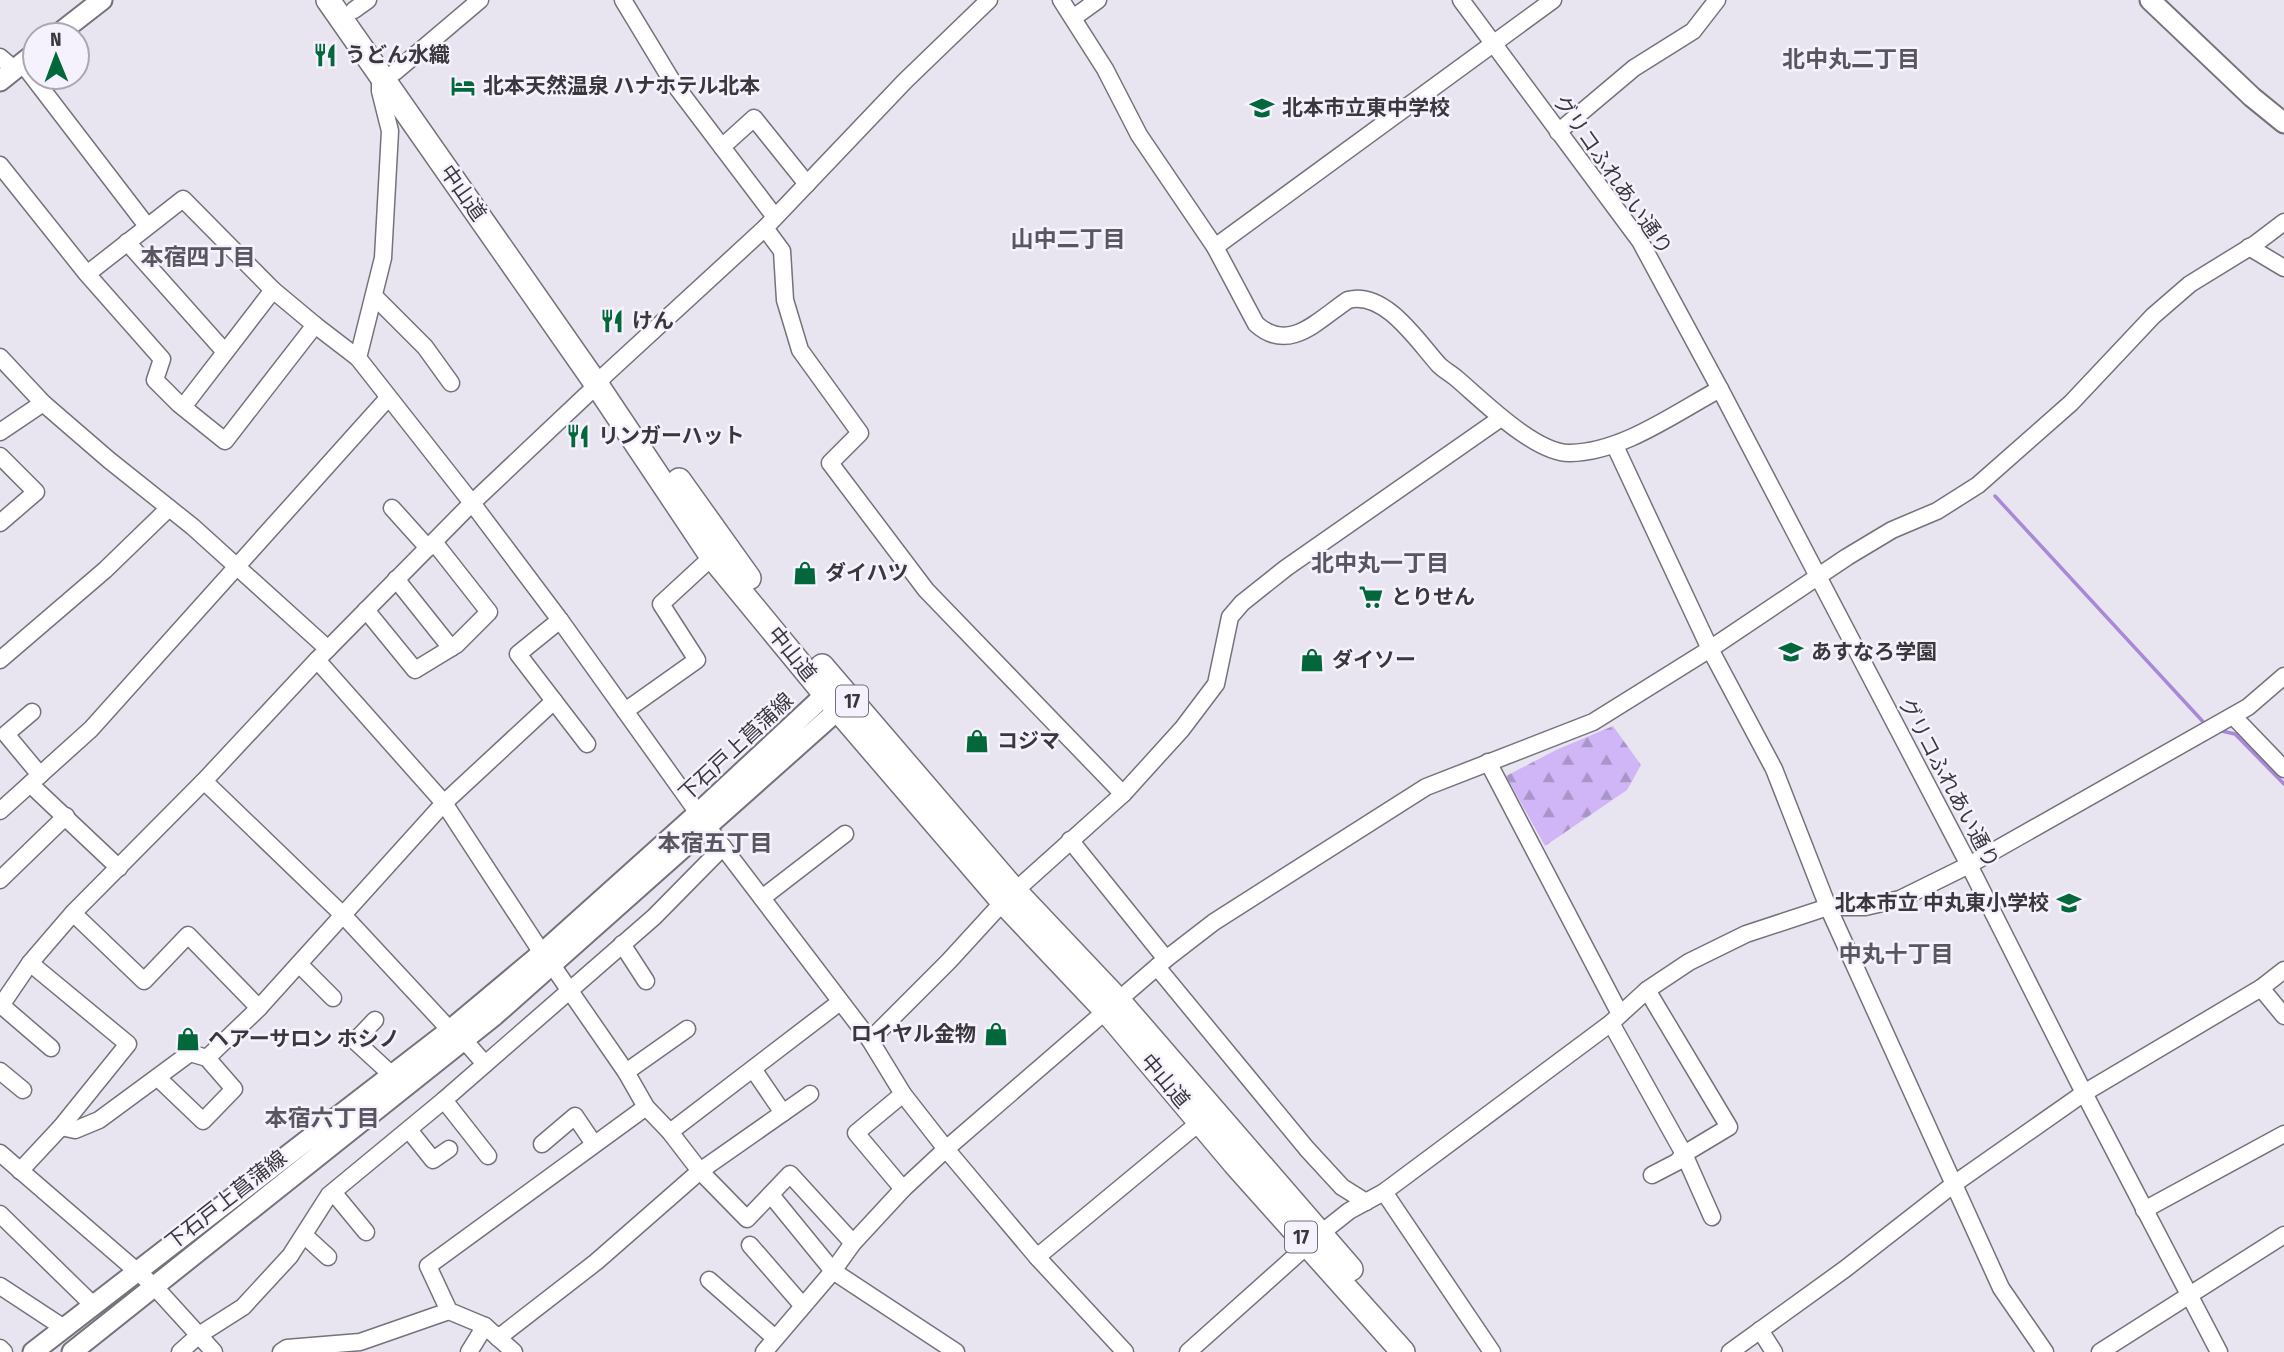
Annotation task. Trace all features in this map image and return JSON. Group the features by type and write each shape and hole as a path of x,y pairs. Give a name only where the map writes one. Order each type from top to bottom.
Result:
{"highway":[{"name":"中山道","path":"328,0 388,73 601,380 835,698"},
{"name":"中山道","path":"356,3 388,73"},
{"name":"中山道","path":"601,380 712,557 1009,897 1113,1006 1314,1239 1403,1352"},
{"name":"中山道","path":"1113,1006 1200,1122 1421,1352"}],"main road":[{"path":"75,21 102,0"},
{"path":"2150,0 2252,97 2284,123"},
{"name":"下石戸上菖蒲線","path":"72,1352 547,959 835,698"},
{"name":"下石戸上菖蒲線","path":"33,1352 392,1075 457,1035"}],"street":[{"path":"358,358 383,258 390,131 380,90 388,73 480,0"},
{"path":"623,0 672,81 722,147 770,222 782,251 785,300 800,350 860,433 830,463 926,590 1123,794"},
{"path":"51,1048 1,1006 30,962 73,913 204,782 322,654 472,503 770,222 905,81 989,0"},
{"path":"1061,0 1105,69 1134,141 1215,247 1256,324 1266,333 1282,338 1301,332 1348,300 1356,298 1373,303 1399,319 1440,367 1501,418 1549,449 1568,453 1615,446 1720,389"},
{"path":"1073,18 1098,0"},
{"name":"グリコふれあい通り","path":"1461,0 1640,241 1969,865 2219,1352"},
{"path":"1215,247 1553,0"},
{"path":"1558,132 1634,68 1693,31 1717,0"},
{"path":"14,65 147,226"},
{"path":"722,147 754,118 807,184"},
{"path":"0,165 87,275 162,359 155,380 225,441 315,325"},
{"path":"87,275 183,199 272,290 358,358 560,620 703,819 870,1040 903,1094 1037,1256 1125,1352"},
{"path":"764,1352 833,1271 853,1243 903,1189 1161,963 1214,922 1426,787 1593,722 1892,530 1937,511 1978,485 2071,403 2162,308 2190,284 2284,222"},
{"path":"127,242 225,352"},
{"path":"2249,247 2284,268"},
{"path":"183,407 272,290"},
{"path":"375,297 425,347 451,383"},
{"path":"0,357 43,403 236,565 322,654 444,803 547,959 626,1072 646,1107 670,1132 700,1171 747,1219 790,1174 853,1243"},
{"path":"0,811 91,729 388,398"},
{"path":"0,432 43,403"},
{"path":"870,1040 1009,897 1123,794 1182,729 1216,684 1230,617 1242,603 1286,568 1501,418"},
{"path":"1615,446 1710,649 1774,769 1828,908 2001,1288 2045,1352"},
{"path":"0,456 36,492 0,523"},
{"path":"0,660 105,570 169,508"},
{"path":"366,610 415,670 451,648 489,612 431,545 392,508"},
{"path":"625,711 696,660 661,604 712,557"},
{"path":"396,579 451,648"},
{"path":"560,620 518,654 587,744"},
{"path":"1188,1352 1349,1211 1384,1192 1615,1019 1647,990 1689,962 1746,934 1828,908 1866,907 1900,899 1969,865 2233,716 2248,707 2284,676"},
{"path":"207,1058 259,1008 444,803 554,701"},
{"path":"32,712 6,734 35,779 66,816 119,868"},
{"path":"2233,716 2284,769"},
{"path":"1488,762 1684,1154 1712,1217"},
{"path":"204,782 344,916 485,1064"},
{"path":"0,880 66,816"},
{"path":"762,898 845,835"},
{"path":"1070,840 1161,963 1307,1149 1342,1187 1366,1202"},
{"path":"180,1352 199,1335 243,1307 290,1256 333,1192 409,1130 654,917 723,846"},
{"path":"73,913 144,981 188,936 259,1008"},
{"path":"622,944 646,981"},
{"path":"0,1178 10,1163 61,1127 128,1044 30,962"},
{"path":"299,964 333,998"},
{"path":"1730,1352 1954,1184 2084,1093 2261,988 2284,970"},
{"path":"2261,988 2284,1016"},
{"path":"1647,990 1728,1127 1684,1154 1677,1162 1652,1175"},
{"path":"670,1132 840,1002"},
{"path":"375,1020 355,1041 392,1075"},
{"path":"626,1072 687,1029"},
{"path":"61,1127 75,1130 99,1120 190,1053 207,1058 234,1089 203,1121 159,1078"},
{"path":"753,1069 783,1113"},
{"path":"0,1071 23,1090"},
{"path":"498,1338 596,1262 700,1171 810,1094"},
{"path":"903,1094 856,1133 903,1189"},
{"path":"444,1100 488,1156"},
{"path":"449,1311 428,1266 646,1107"},
{"path":"542,1144 575,1116 594,1144"},
{"path":"1037,1256 1200,1122"},
{"path":"409,1130 433,1160 449,1149"},
{"path":"2144,1210 2284,1134"},
{"path":"10,1163 154,1286 214,1352"},
{"path":"333,1192 366,1232"},
{"path":"1384,1192 1492,1352"},
{"path":"771,1195 833,1271 946,1349"},
{"path":"0,1214 93,1305"},
{"path":"304,1234 328,1257"},
{"path":"2099,1352 2284,1235"},
{"path":"751,1245 803,1306"},
{"path":"709,1280 775,1338"},
{"path":"0,1286 64,1328"},
{"path":"281,1352 287,1348 360,1342 449,1311 485,1325 514,1352"},
{"path":"469,1352 485,1325"},
{"path":"1760,1330 1774,1352"},
{"path":"0,1348 4,1352"}],"green space":[{"path":"1613,726 1641,765 1627,790 1545,846 1506,776 1556,750"}],"waterway":[{"path":"1995,496 2207,726"},
{"path":"2217,730 2235,734 2284,784"}],"place":[{"name":"うどん水織","path":"325,55"},
{"name":"北本天然温泉 ハナホテル北本","path":"463,86"},
{"name":"北本市立東中学校","path":"1262,108"},
{"name":"けん","path":"612,321"},
{"name":"リンガーハット","path":"578,436"},
{"name":"ダイハツ","path":"805,573"},
{"name":"とりせん","path":"1371,597"},
{"name":"あすなろ学園","path":"1791,652"},
{"name":"ダイソー","path":"1312,660"},
{"name":"コジマ","path":"977,741"},
{"name":"北本市立 中丸東小学校","path":"2069,903"},
{"name":"ロイヤル金物","path":"996,1034"},
{"name":"ヘアーサロン ホシノ","path":"188,1039"}],"district":[{"name":"北中丸二丁目","path":"1851,59"},
{"name":"山中二丁目","path":"1068,239"},
{"name":"本宿四丁目","path":"198,257"},
{"name":"北中丸一丁目","path":"1380,563"},
{"name":"本宿五丁目","path":"715,843"},
{"name":"中丸十丁目","path":"1896,954"},
{"name":"本宿六丁目","path":"322,1118"}]}
